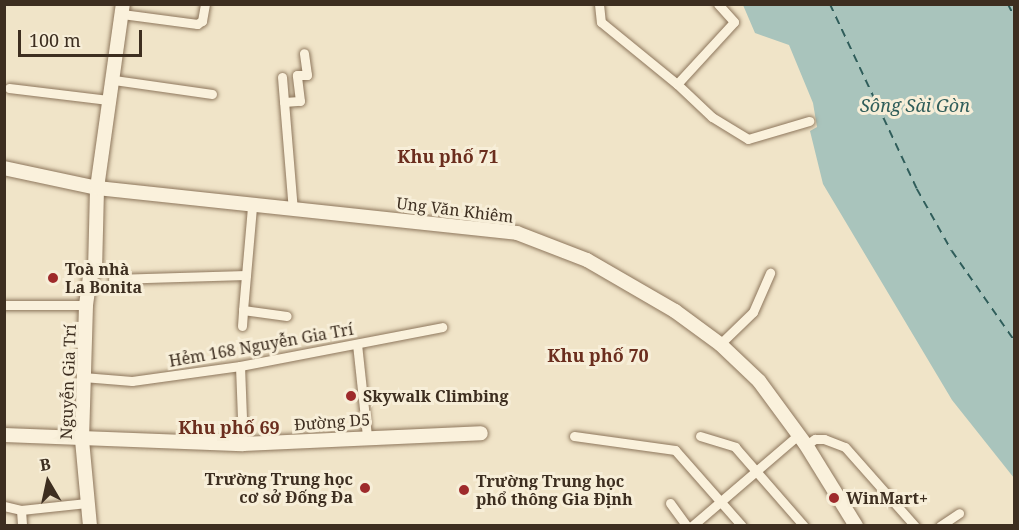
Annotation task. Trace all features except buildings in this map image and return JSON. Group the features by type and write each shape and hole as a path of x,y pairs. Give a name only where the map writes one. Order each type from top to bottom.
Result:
{"street":[{"path":"122,9 197,24 202,21 205,4"},
{"path":"599,4 601,22 677,84 712,117 748,139 809,121"},
{"path":"677,84 734,22 718,4"},
{"name":"Nguyễn Gia Trí","path":"90,525 82,440 86,305 90,275 86,269 91,203 96,193 108,100 114,80 122,9"},
{"path":"284,102 300,101 297,75 307,75 304,53"},
{"path":"282,77 293,210"},
{"path":"114,80 212,94"},
{"path":"9,88 108,100"},
{"name":"Ung Văn Khiêm","path":"4,168 96,193 517,233 587,260 675,311 720,344 759,381 802,440 856,525"},
{"path":"242,326 252,207"},
{"path":"720,344 753,312 770,273"},
{"path":"113,279 246,275"},
{"path":"4,305 86,305"},
{"path":"243,310 287,316"},
{"name":"Hẻm 168 Nguyễn Gia Trí","path":"83,377 132,381 240,366 442,327"},
{"path":"357,344 367,436"},
{"path":"240,366 243,444"},
{"name":"Đường D5","path":"4,435 82,440 243,444 367,436 481,433"},
{"path":"574,436 664,447 678,452 741,525"},
{"path":"700,436 735,447 804,525"},
{"path":"692,525 757,470 802,440 824,439 845,447 915,525"},
{"path":"4,506 21,510 87,503"},
{"path":"670,503 687,525"},
{"path":"21,510 22,525"},
{"path":"940,525 959,513"}],"water":[{"name":"Sông Sài Gòn","path":"743,5 1014,5 1014,478 952,400 823,184 810,131 817,127 813,103 789,45 755,33"}],"ferry route":[{"path":"830,4 917,189 952,251 1014,340"},
{"path":"1008,4 1014,16"}],"place":[{"name":"Toà nhà La Bonita","path":"53,278"},
{"name":"Skywalk Climbing","path":"351,396"},
{"name":"Trường Trung học cơ sở Đống Đa","path":"365,488"},
{"name":"Trường Trung học phổ thông Gia Định","path":"464,490"},
{"name":"WinMart+","path":"834,498"}],"district":[{"name":"Khu phố 71","path":"448,156"},
{"name":"Khu phố 70","path":"598,355"},
{"name":"Khu phố 69","path":"229,427"}]}
